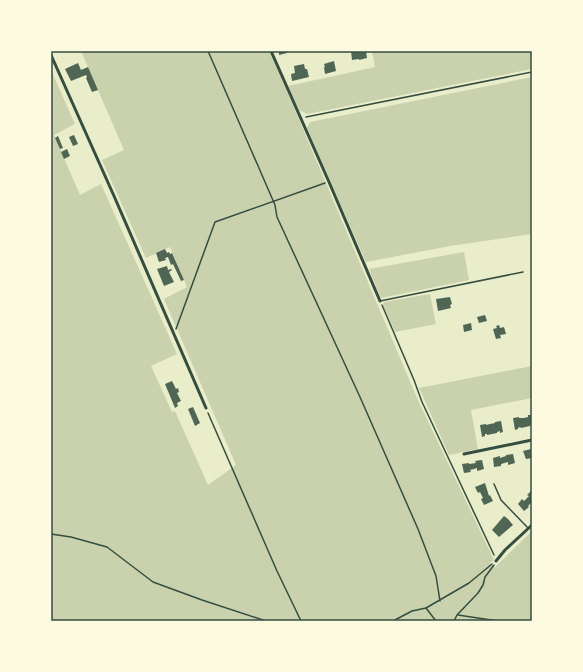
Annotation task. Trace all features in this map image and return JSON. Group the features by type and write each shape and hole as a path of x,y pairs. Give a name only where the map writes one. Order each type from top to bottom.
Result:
{"street":[{"path":"271,51 380,301"},
{"path":"51,55 206,408"},
{"path":"464,454 532,440"},
{"path":"496,561 513,542 532,525"}],"lane":[{"path":"380,301 523,272"},
{"path":"494,484 501,500 529,528"}],"path":[{"path":"208,51 274,202 277,217 360,397 418,529 436,576 440,601"},
{"path":"300,118 532,72"},
{"path":"174,335 215,222 329,182"},
{"path":"380,301 422,402 496,561"},
{"path":"206,408 277,571 301,621"},
{"path":"51,534 71,537 107,548 153,582 266,621"},
{"path":"393,621 412,611 426,608 440,601 469,583 496,561"},
{"path":"454,621 457,615 478,593 483,585 485,577 496,561"},
{"path":"426,608 436,621"},
{"path":"457,615 498,621"}],"green space":[{"path":"81,51 270,51 417,398 494,560 490,563 495,567 532,531 532,621 51,621 51,70 75,124 54,135 80,195 101,184 177,354 151,366 172,412 175,411 208,485 236,465 164,299 187,287 170,247 146,258 102,160 124,150"},
{"path":"372,51 532,51 532,69 307,114 299,110 288,86 375,67"},
{"path":"532,77 532,234 450,246 366,262 307,128 310,122"},
{"path":"464,252 469,280 381,298 369,269"},
{"path":"430,294 436,324 395,332 383,305 384,302"},
{"path":"532,366 532,398 471,410 478,449 449,455 419,388"}],"building":[{"path":"279,51 287,51 287,53 279,55"},
{"path":"351,51 366,51 367,58 352,60"},
{"path":"334,61 336,71 325,74 324,64"},
{"path":"78,63 81,70 88,67 98,90 92,92 86,75 71,81 65,69"},
{"path":"304,64 309,77 292,81 291,74 295,73 294,66"},
{"path":"74,135 78,144 73,146 69,137"},
{"path":"58,136 63,148 60,149 55,138"},
{"path":"67,149 70,156 64,159 61,152"},
{"path":"165,249 167,253 172,253 184,280 181,281 168,257 165,258 166,260 159,262 156,253"},
{"path":"167,266 168,270 172,270 169,272 174,282 164,286 157,269"},
{"path":"450,297 452,304 450,305 451,308 438,311 436,299"},
{"path":"485,315 487,321 479,323 477,317"},
{"path":"471,323 472,330 464,332 463,325"},
{"path":"499,325 500,328 504,327 506,334 500,335 501,338 496,339 493,329 497,328 496,326"},
{"path":"172,381 176,389 178,388 179,392 177,393 181,401 177,403 178,406 175,408 165,384"},
{"path":"193,407 200,423 195,426 188,409"},
{"path":"528,415 532,415 532,425 520,427 515,430 513,418 524,418 528,417"},
{"path":"501,421 503,432 500,433 500,431 487,435 485,434 485,436 482,437 480,425"},
{"path":"531,449 532,458 526,459 523,451"},
{"path":"513,454 515,463 508,465 508,462 501,464 501,466 494,467 493,458 500,456 500,458"},
{"path":"482,460 484,469 477,471 477,468 470,470 471,472 464,473 462,464 476,463 475,461"},
{"path":"485,483 489,496 490,495 493,501 484,505 480,492 478,493 475,487"},
{"path":"532,490 532,502 524,511 518,504 522,499 524,501 529,496 527,495"},
{"path":"504,516 513,525 499,537 492,530"}]}
